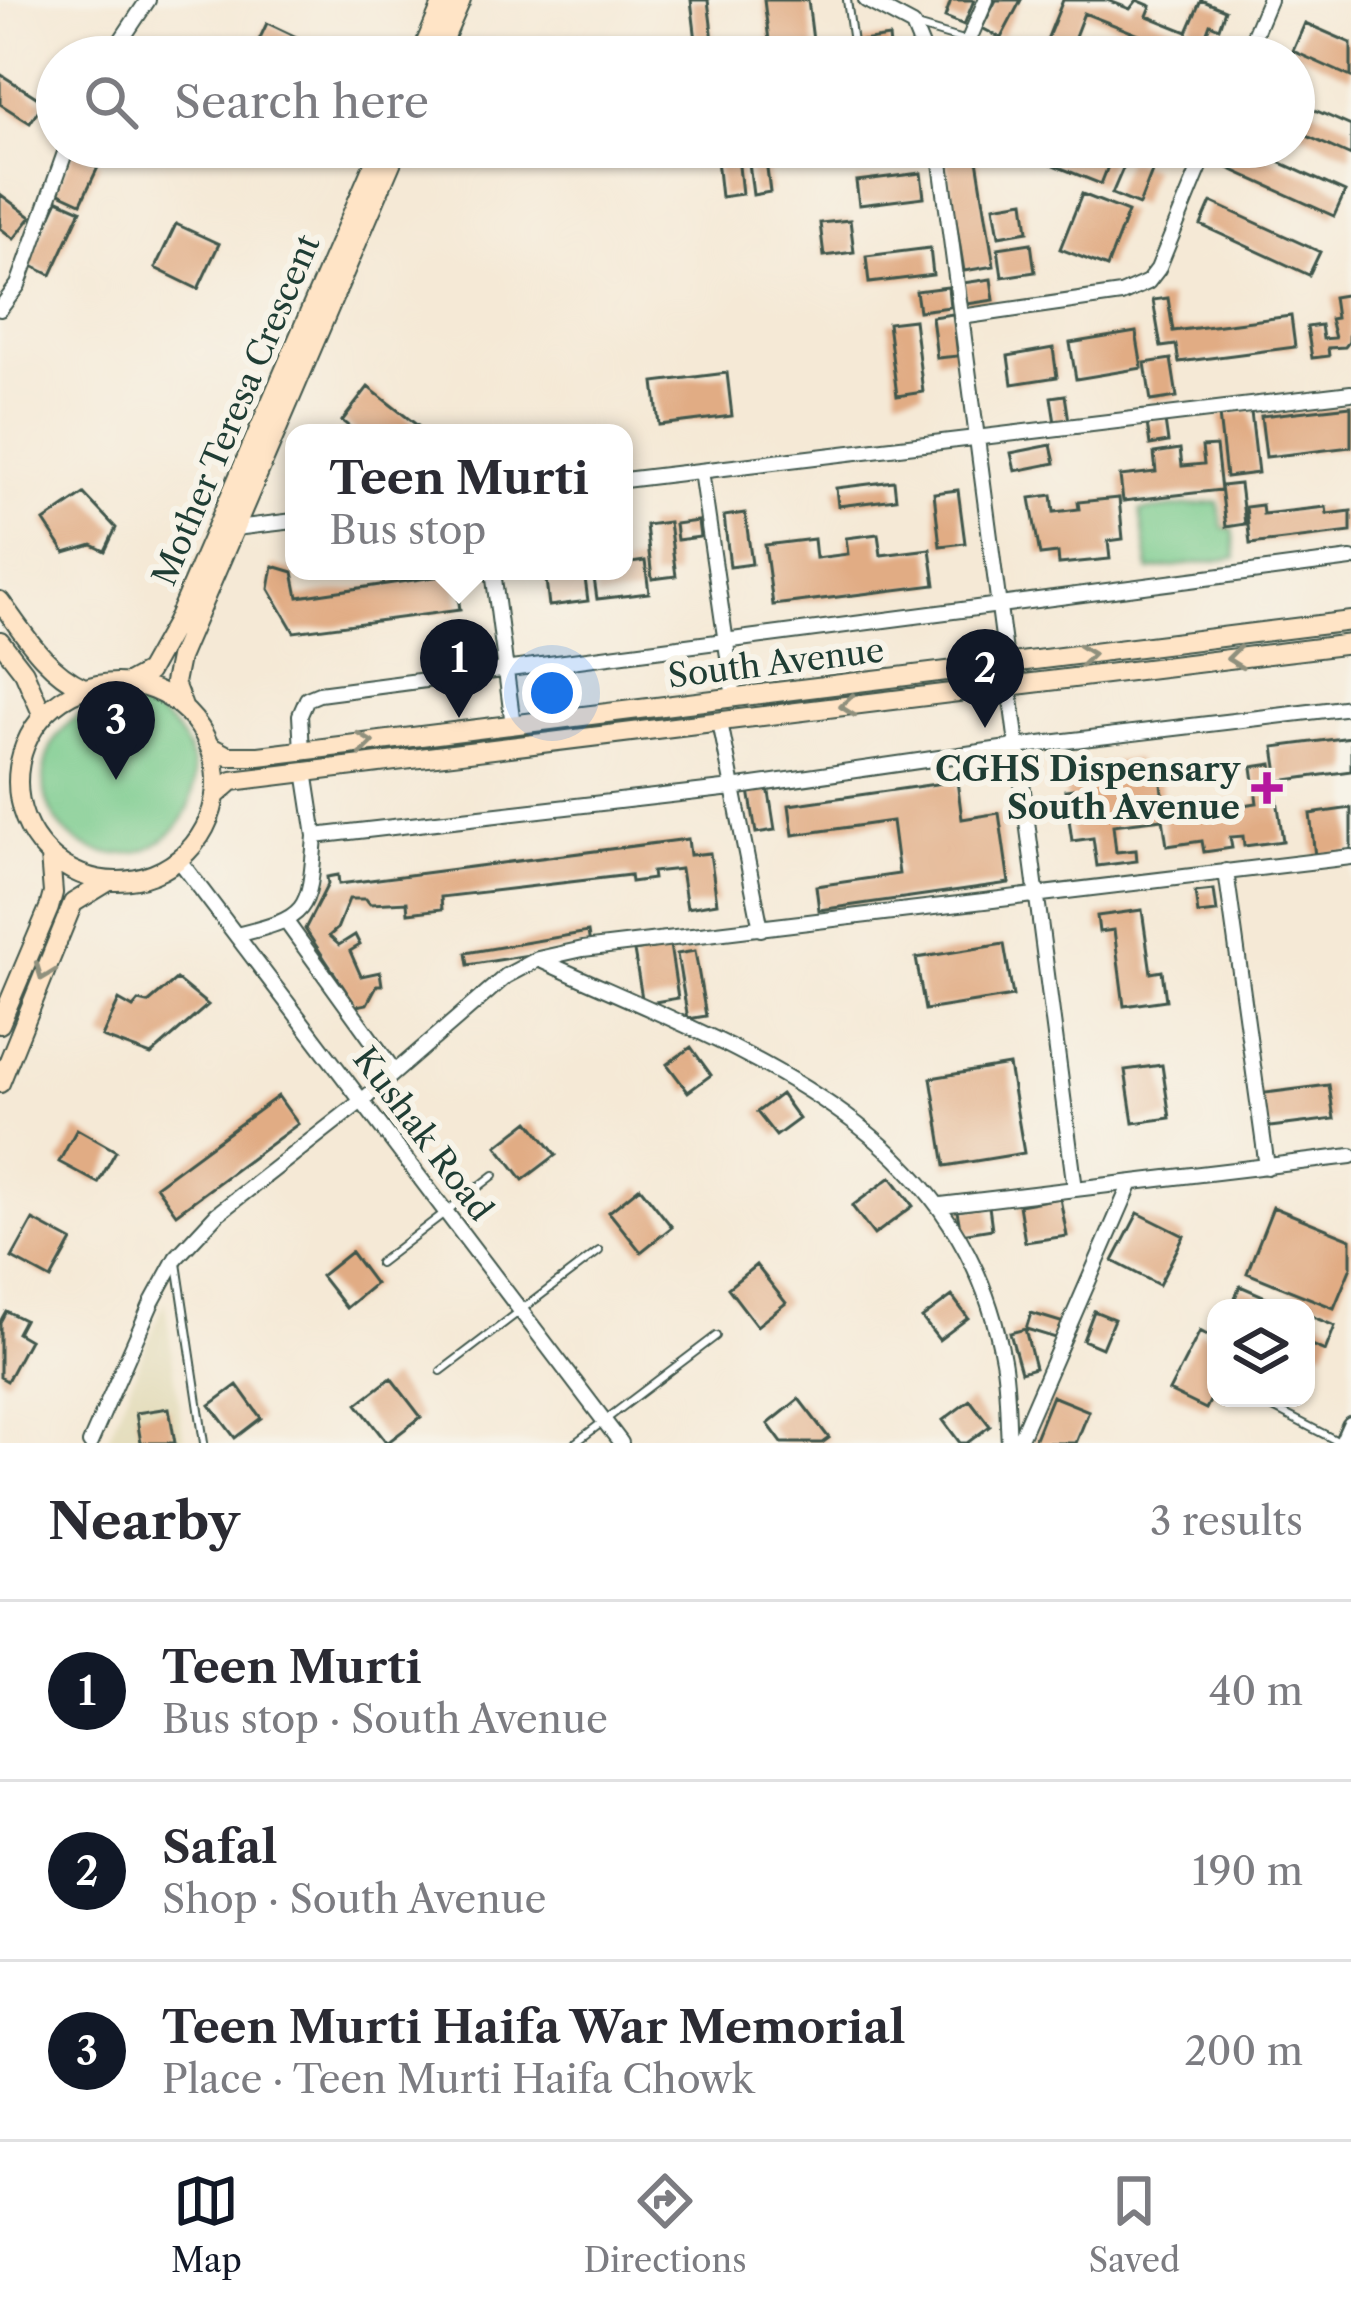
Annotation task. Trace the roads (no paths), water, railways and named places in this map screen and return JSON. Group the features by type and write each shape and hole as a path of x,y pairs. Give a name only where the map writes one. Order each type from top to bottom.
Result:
{"main road":[{"path":"429,36 444,0"},
{"path":"445,36 461,0"},
{"name":"Mother Teresa Crescent","path":"128,683 148,672 176,623 372,168"},
{"name":"Mother Teresa Crescent","path":"183,708 174,683 178,658 389,168"},
{"path":"0,602 52,668 84,688"},
{"name":"South Avenue","path":"209,746 228,756 302,751 1351,621"},
{"path":"0,641 24,672 43,716"},
{"name":"South Avenue","path":"215,796 232,781 305,771 1351,644"},
{"path":"128,683 158,692 183,708 209,746 215,796 202,831 179,860 146,877 109,881 77,873 50,856 9,791 28,738 43,716 84,688 128,683"},
{"path":"0,1024 49,908 53,892 50,856"},
{"path":"0,1083 73,903 109,881"}],"street":[{"path":"124,36 148,0"},
{"path":"866,0 913,25 917,36"},
{"path":"971,36 986,0"},
{"path":"1254,36 1269,0"},
{"path":"0,309 18,285 60,168"},
{"path":"942,168 1075,1189"},
{"path":"961,317 1121,294 1148,282 1158,269 1199,168"},
{"path":"633,480 1351,393"},
{"path":"701,471 734,698"},
{"path":"235,528 285,522"},
{"path":"302,751 300,715 307,699 319,694 1351,559"},
{"path":"495,580 513,725"},
{"path":"315,836 732,788 1015,747 1351,707"},
{"path":"720,722 760,929"},
{"path":"236,935 287,923 303,907 315,836 305,771"},
{"path":"90,1443 176,1258 217,1214 364,1099 506,976 538,959 1034,893 1351,857"},
{"name":"Kushak Road","path":"179,860 621,1443"},
{"path":"1226,871 1268,1167"},
{"path":"287,923 394,1071"},
{"path":"538,959 752,1057 826,1100 894,1152 941,1205 981,1285 1003,1360 1014,1443"},
{"path":"941,1205 1351,1156"},
{"path":"1014,1443 1131,1183"},
{"path":"1342,1443 1351,1425"}],"lane":[{"path":"847,0 852,36"},
{"path":"913,25 949,36"},
{"path":"379,1263 494,1175"},
{"path":"442,1371 599,1251"},
{"path":"176,1258 204,1443"},
{"path":"574,1443 716,1336"},
{"path":"1272,1407 1342,1443"}],"place":[{"name":"Teen Murti","path":"459,718"},
{"name":"Safal","path":"985,728"},
{"name":"Teen Murti Haifa War Memorial","path":"116,780"},
{"name":"CGHS Dispensary South Avenue","path":"1267,788"}]}
